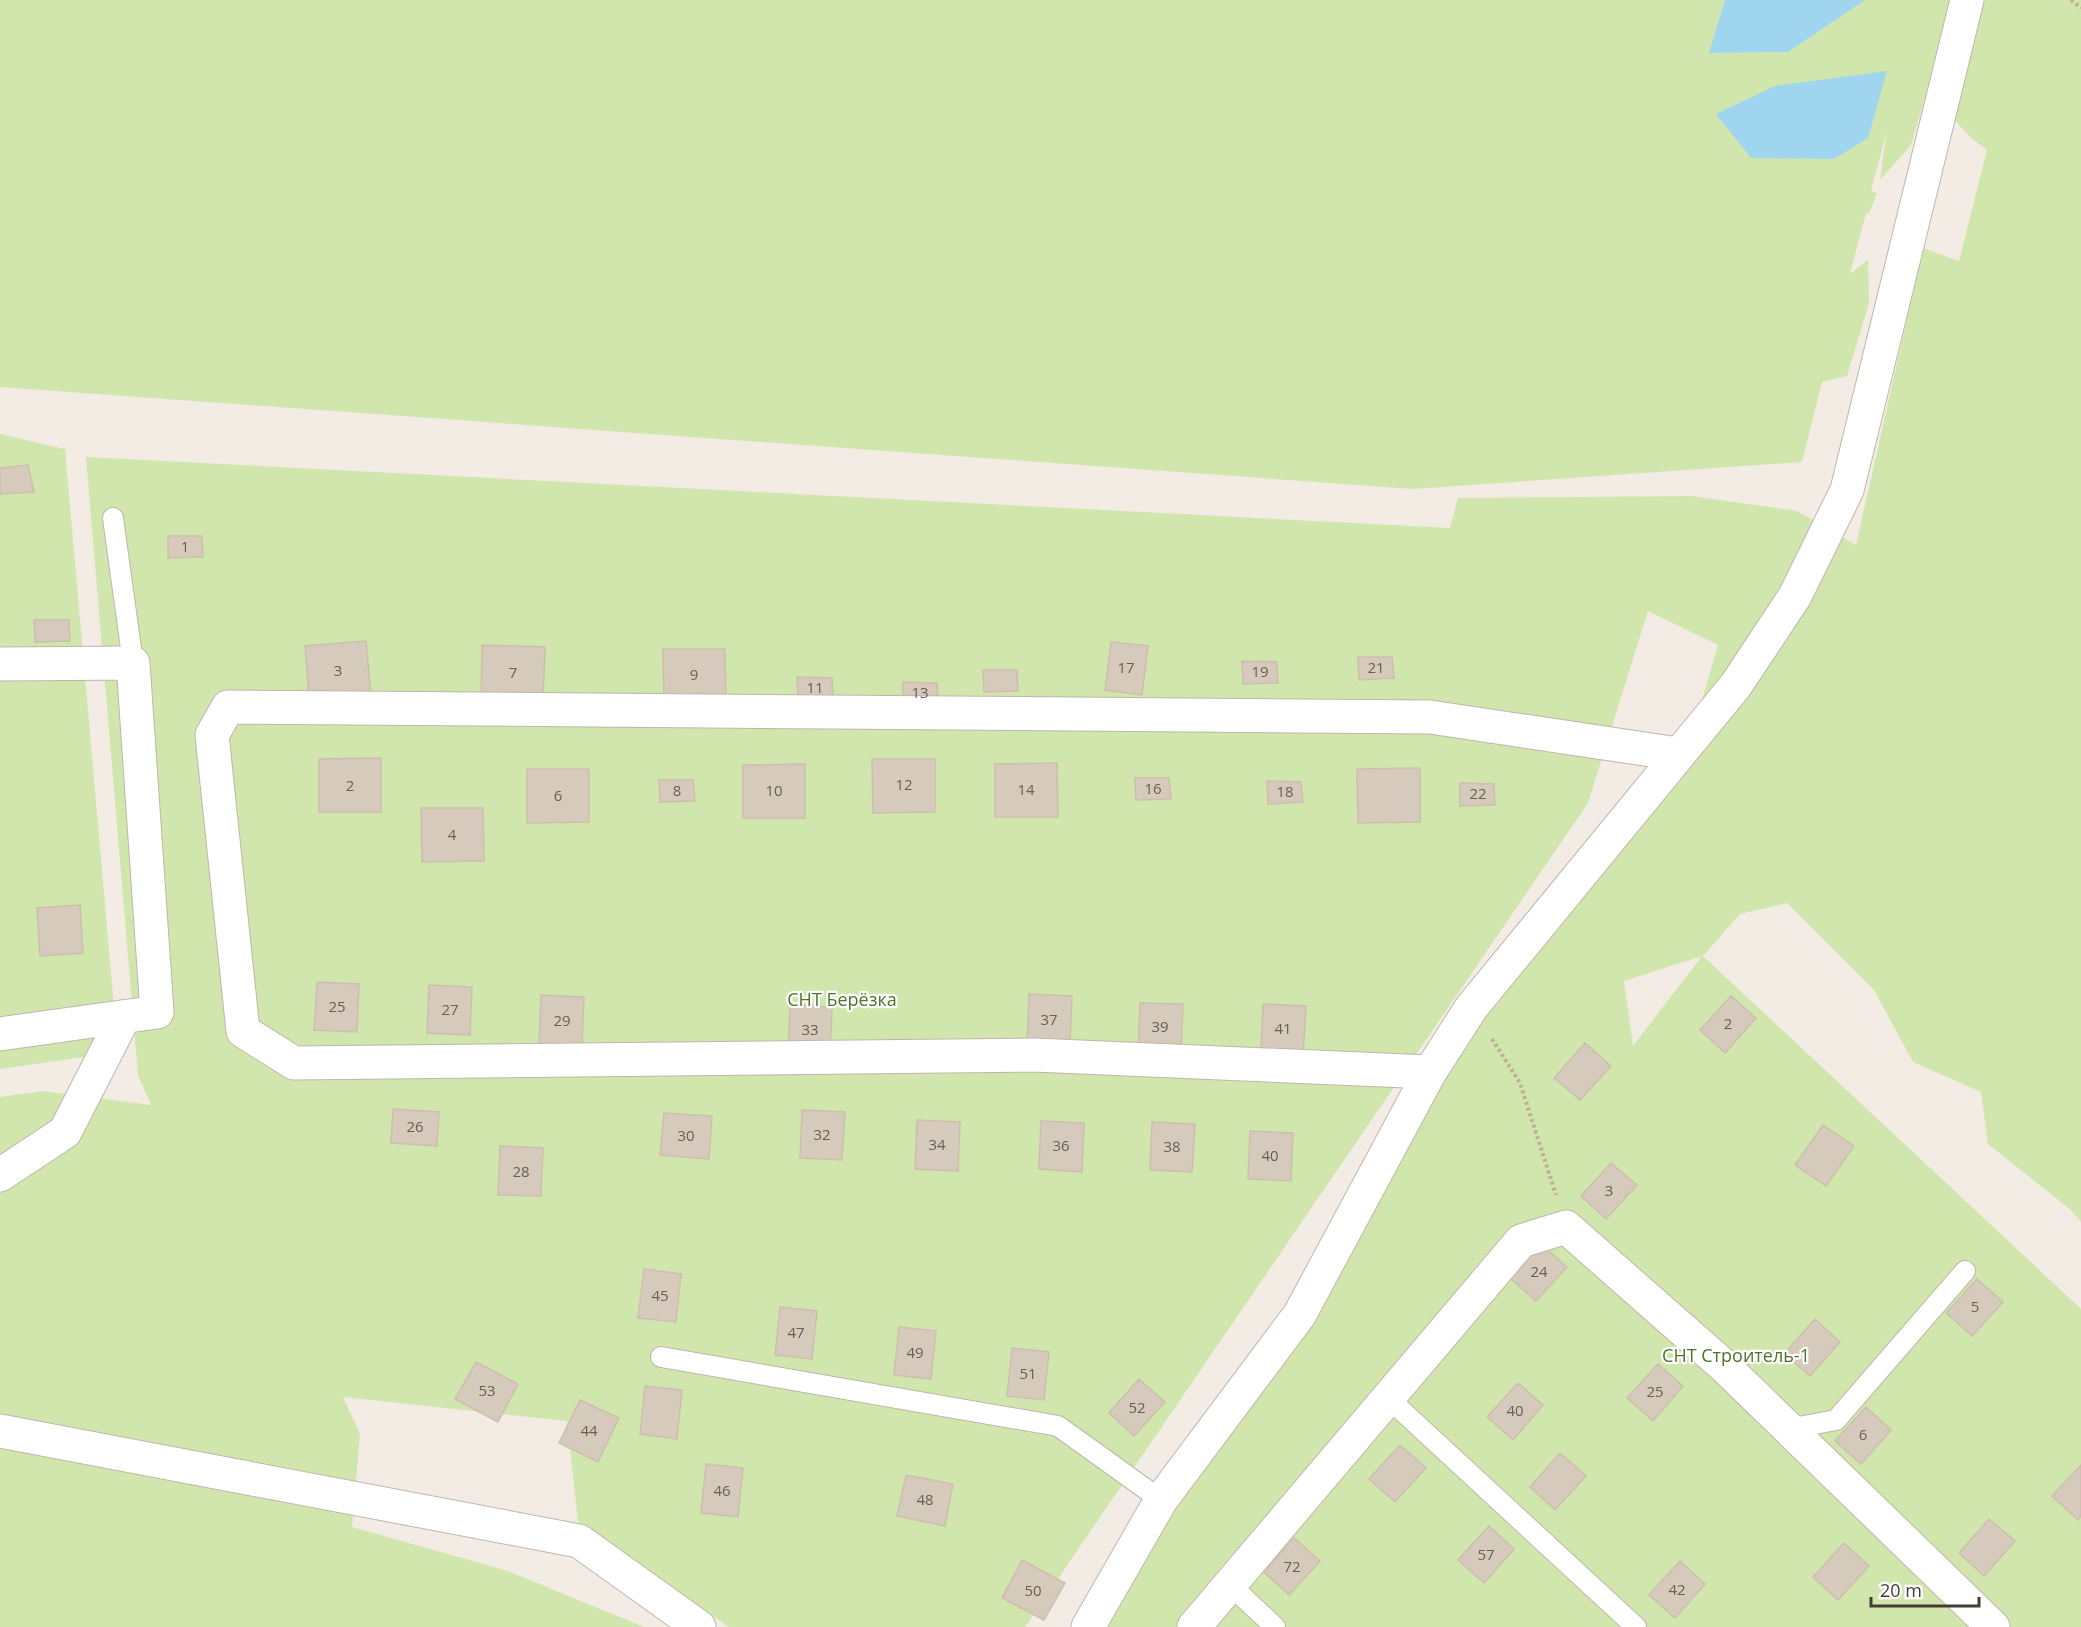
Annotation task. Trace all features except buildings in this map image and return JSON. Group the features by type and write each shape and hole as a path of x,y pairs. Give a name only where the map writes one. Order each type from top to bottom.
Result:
{"street":[{"path":"1088,1627 1161,1500 1300,1314 1430,1072 1471,1008 1736,685 1795,596 1847,490 1967,0"},
{"path":"0,664 133,663 157,1012 0,1034"},
{"path":"1430,1072 1034,1055 294,1063 243,1031 212,735 228,707 1430,717 1678,754"},
{"path":"0,1175 64,1132 124,1017"},
{"path":"1194,1627 1228,1583 1521,1241 1566,1227 1724,1366 1993,1627"},
{"path":"0,1431 579,1540 699,1627"}],"lane":[{"path":"113,518 133,663"},
{"path":"1788,1428 1836,1420 1965,1271"},
{"path":"661,1357 1058,1426 1161,1500"},
{"path":"1387,1396 1636,1627"},
{"path":"1228,1583 1275,1627"}],"path":[{"path":"2071,0 2081,8"},
{"path":"1471,1008 1520,1083 1566,1227"}],"green space":[{"path":"0,0 1725,0 1710,53 1788,52 1865,0 1954,0 1911,145 1880,180 1887,130 1871,191 1877,193 1869,213 1866,213 1850,274 1868,260 1869,303 1847,376 1822,382 1802,462 1413,489 0,387"},
{"path":"1980,0 2081,0 2081,1222 2071,1210 1988,1144 1981,1092 1913,1062 1874,990 1787,903 1740,914 1703,956 2081,1309 2081,1627 1096,1627 1437,1077 1684,762 1718,645 1648,611 1588,803 1025,1627 729,1627 578,1522 567,1421 343,1397 360,1434 352,1527 508,1571 644,1627 0,1627 0,1097 43,1091 151,1105 138,1075 86,457 1450,528 1458,498 1691,496 1797,511 1856,545 1923,248 1959,261 1987,150 1971,138 1948,113","holes":["1702,956 1633,1046 1624,981"]},
{"path":"0,434 65,449 118,1052 0,1069"}],"water":[{"path":"1725,0 1865,0 1788,52 1709,53"},
{"path":"1887,71 1868,138 1834,159 1751,158 1716,114 1775,86"}],"park label":[{"name":"СНТ Берёзка","path":"842,1000"},
{"name":"СНТ Строитель-1","path":"1736,1356"}]}
